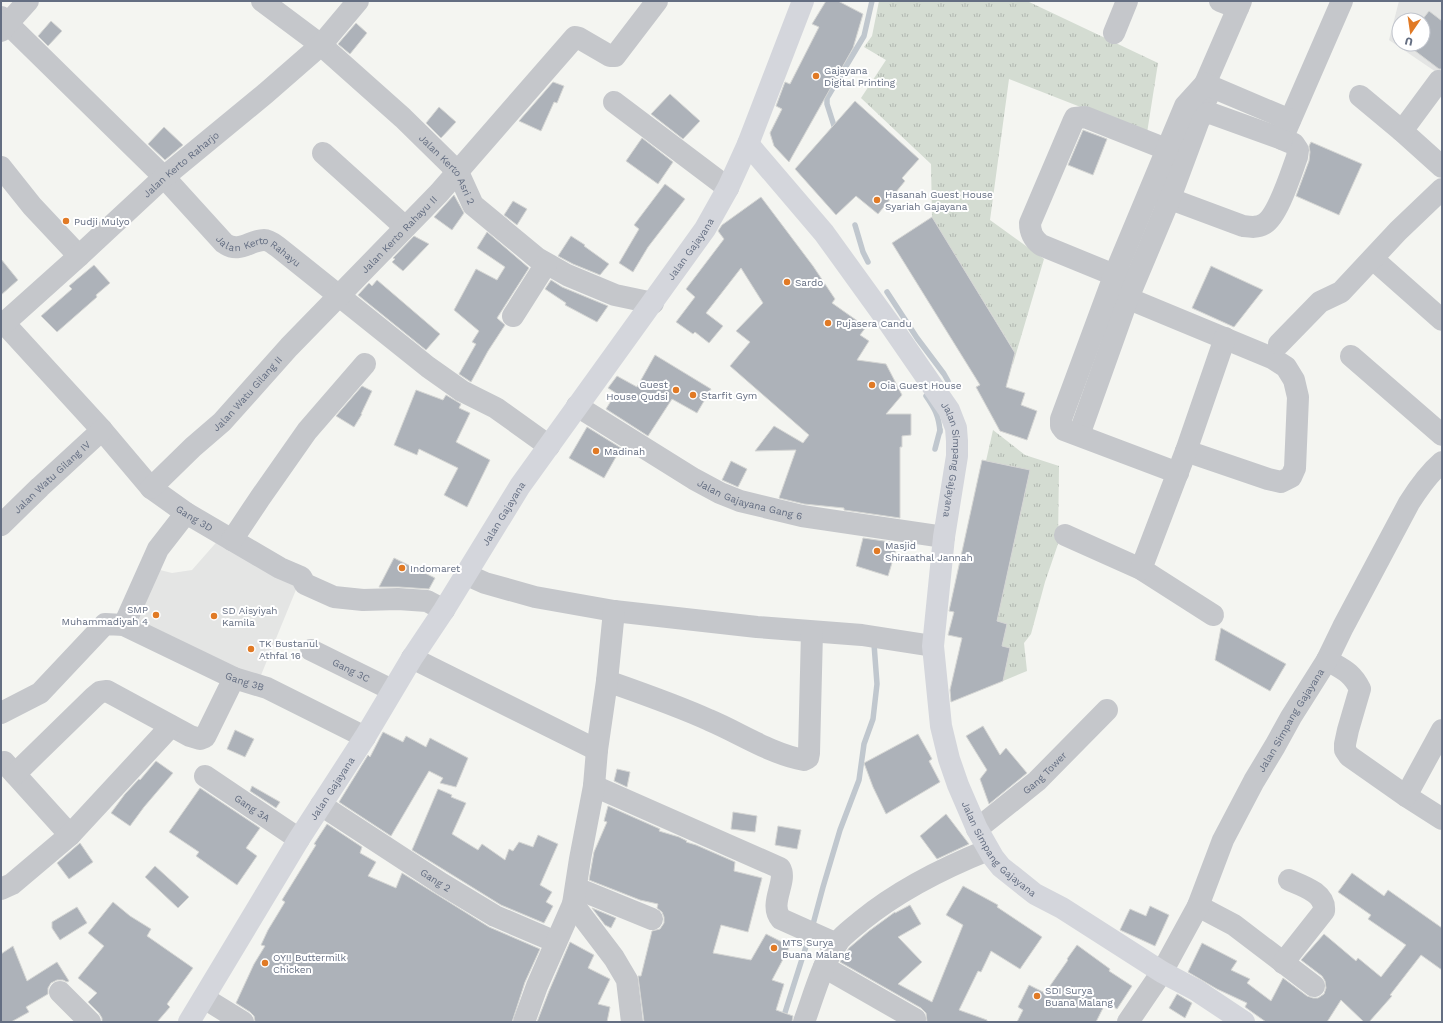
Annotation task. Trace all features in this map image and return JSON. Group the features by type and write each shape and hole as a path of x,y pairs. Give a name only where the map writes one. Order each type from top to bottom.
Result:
{"main road":[{"name":"Jalan Gajayana","path":"189,1022 299,839 365,737 392,690 444,610 520,486 705,229 728,188 748,144 803,1"},
{"name":"Jalan Simpang Gajayana","path":"748,144 824,233 890,323 949,410 956,428 958,441 957,456 944,537 933,646 942,726 949,760 977,829 988,850 1001,867 1035,894 1062,908 1162,972"},
{"path":"1162,972 1196,990 1244,1022"}],"street":[{"path":"3,24 28,1"},
{"name":"Jalan Kerto Asri 2","path":"262,1 321,45 403,118 458,172 473,205 537,258 566,275 615,295 653,303"},
{"name":"Jalan Kerto Raharjo","path":"2,324 79,256 164,177 266,94 321,45 358,1"},
{"name":"Jalan Kerto Rahayu II","path":"338,295 458,172 575,38 579,38 610,56 615,56 657,1"},
{"path":"1114,33 1127,1"},
{"path":"1286,129 1342,1"},
{"path":"1168,175 1166,149 1185,106 1205,84 1233,3"},
{"name":"Jalan Kerto Rahayu","path":"3,24 164,177 215,234 228,246 237,247 262,240 269,241 439,375 462,391 496,408 549,446"},
{"path":"1402,131 1439,81"},
{"path":"1160,195 1243,226 1255,227 1265,224 1275,212 1297,157 1298,150 1286,129 1205,84"},
{"path":"1205,84 1210,112"},
{"path":"1360,96 1442,167"},
{"path":"614,102 728,188"},
{"path":"1178,473 1079,434 1122,287 1168,175 1199,120 1204,114 1210,112 1286,129"},
{"path":"1166,149 1085,117 1075,118 1033,214 1030,223 1030,231 1034,239 1041,245 1225,338 1272,358 1286,367 1294,380 1298,397 1295,468 1291,477 1282,482 1268,479 1186,451"},
{"path":"323,153 405,227"},
{"path":"1,167 32,206 79,256"},
{"path":"1279,344 1320,302 1341,292 1373,259 1398,230 1442,190"},
{"path":"1373,259 1439,313"},
{"path":"513,316 546,264"},
{"name":"Jalan Watu Gilang II","path":"151,488 193,447 222,422 284,352 338,295"},
{"name":"Gang 3D","path":"2,324 102,430 151,488 186,514 280,568 301,577 305,584 334,597 363,600 398,599 427,601 444,610"},
{"path":"1140,569 1178,473 1225,338"},
{"path":"1351,356 1442,435"},
{"path":"232,540 307,431 365,364"},
{"name":"Jalan Gajayana Gang 6","path":"577,406 694,479 720,493 740,501 802,516 944,537"},
{"name":"Jalan Watu Gilang IV","path":"1,525 102,430"},
{"name":"Jalan Simpang Gajayana","path":"1162,972 1198,906 1223,840 1240,808 1291,717 1327,660 1409,503 1432,471 1442,462"},
{"path":"1,713 40,693 106,624 124,625 158,549 186,514"},
{"path":"1065,536 1140,569 1213,615"},
{"path":"465,574 485,582 535,597 614,611 757,627 862,635 933,646"},
{"path":"524,1022 574,896 594,786 614,611"},
{"name":"Gang 3B","path":"124,625 234,678 267,688 365,737"},
{"path":"607,680 709,719 793,758 804,760 808,758 810,753 812,632"},
{"name":"Gang 3C","path":"311,650 392,690"},
{"path":"412,658 597,750"},
{"path":"1327,660 1350,674 1356,680 1360,689 1348,730 1345,750 1349,756 1442,819"},
{"path":"70,835 5,764 100,692 107,691 171,726 200,739 205,737 234,678"},
{"name":"Gang Tower","path":"977,829 1037,781 1107,710"},
{"path":"1,889 12,884 70,835 171,726"},
{"path":"1406,796 1442,730"},
{"name":"Gang 3A","path":"205,776 299,839"},
{"path":"594,786 780,868 782,874 776,910 781,918 819,936 850,930 875,910 911,886 968,858 988,850"},
{"name":"Gang 2","path":"321,805 442,884 495,916 556,942"},
{"path":"1283,963 1324,912 1325,906 1314,892 1289,880"},
{"path":"574,896 652,919"},
{"path":"574,896 627,980 632,1022"},
{"path":"1198,906 1234,925 1314,986"},
{"path":"804,1022 824,967 819,936"},
{"path":"824,967 915,1019"},
{"path":"1128,1022 1162,972"},
{"path":"60,992 90,1022"},
{"path":"204,998 243,1022"}],"shaded area":[{"path":"1399,1 1442,1 1442,76 1407,52 1431,52 1431,12 1396,12"},
{"path":"221,537 300,580 259,680 124,626 156,569 172,573 192,570"}],"green space":[{"path":"879,1 1027,1 1158,63 1147,133 1009,79 990,220 1044,259 1013,364 1006,353 1013,349 932,217 931,164 861,98 886,60 864,47 872,36"},
{"path":"993,430 1025,455 1059,466 1058,544 1045,582 1031,634 1024,643 1027,671 1003,681 1010,648 1002,646 1007,624 997,621 1030,470 986,461"}],"building":[{"path":"826,1 838,1 863,14 853,48 789,162 774,146 770,133 782,109 776,106 785,82 790,84 819,27 812,24"},
{"path":"1431,13 1442,21 1442,69 1439,69 1417,52 1431,52"},
{"path":"51,21 62,31 48,46 38,36"},
{"path":"356,23 367,33 350,54 338,44"},
{"path":"553,82 564,86 557,103 554,102 541,131 519,121"},
{"path":"670,94 700,121 683,139 651,114"},
{"path":"855,101 919,159 902,178 905,181 878,214 856,196 836,215 795,169"},
{"path":"439,107 456,122 441,138 426,123"},
{"path":"164,127 183,145 165,160 148,144"},
{"path":"1083,130 1107,139 1093,175 1068,165"},
{"path":"642,138 673,162 658,184 626,161"},
{"path":"1311,142 1362,164 1339,215 1296,196 1309,161 1309,146"},
{"path":"665,184 685,199 648,247 633,272 619,263 639,229 634,225"},
{"path":"454,195 464,213 452,230 434,217"},
{"path":"761,197 813,266 835,299 832,303 866,327 860,335 869,341 857,360 886,364 902,395 886,414 911,414 911,435 902,436 902,447 900,447 900,518 844,510 844,508 804,504 779,498 796,450 755,451 774,426 803,443 809,435 730,366 750,342 736,331 763,303 741,268 706,313 723,326 709,343 695,332 693,334 676,322 695,297 686,289 724,239 718,231 722,225"},
{"path":"513,201 527,209 517,225 504,215"},
{"path":"932,217 1015,353 1006,387 1025,393 1021,405 1037,411 1027,440 1000,431 976,387 980,385 892,243"},
{"path":"487,232 529,268 497,318 505,325 488,351 471,382 459,374 476,344 472,342 479,331 454,310 476,269 497,280 505,267 477,248"},
{"path":"414,236 429,244 403,271 392,262 395,259 393,258"},
{"path":"571,236 609,264 600,275 558,256"},
{"path":"1,259 18,280 1,295"},
{"path":"94,265 110,283 96,295 97,297 57,332 41,316 72,289 69,286"},
{"path":"1211,266 1263,290 1234,327 1192,308"},
{"path":"377,280 440,334 426,350 358,295 369,283 372,286"},
{"path":"551,280 562,287 608,306 597,322 565,305 566,303 545,289"},
{"path":"655,355 711,389 697,413 672,399 648,436 606,409 616,393 608,388 617,376 637,387"},
{"path":"362,386 372,391 362,414 354,427 336,416"},
{"path":"416,390 443,400 446,395 461,404 459,408 470,413 456,442 490,460 467,507 444,495 458,468 419,449 417,455 394,445"},
{"name":"Madinah","path":"587,427 621,448 604,478 569,458"},
{"path":"982,460 1030,470 997,621 1007,624 1002,646 1010,648 1003,681 951,702 950,690 962,638 948,635 954,612 949,611"},
{"path":"731,461 747,469 738,487 722,480"},
{"name":"Masjid Shiraathal Jannah","path":"863,538 898,543 888,576 856,566"},
{"name":"Indomaret","path":"394,558 435,578 429,589 379,587"},
{"path":"1221,628 1286,664 1270,691 1215,660"},
{"path":"983,726 1000,755 1006,748 1027,773 989,804 980,779 987,770 966,736"},
{"path":"235,730 254,739 245,757 227,749"},
{"path":"383,732 403,742 406,736 426,747 430,738 468,758 456,787 440,783 443,778 429,771 391,836 339,802 368,755 370,757"},
{"path":"918,734 932,759 929,761 940,782 886,814 873,787 864,763"},
{"path":"156,761 173,773 130,826 111,813 125,794 139,779 140,780"},
{"path":"617,769 630,772 627,787 614,781"},
{"path":"252,786 280,802 276,808 250,791"},
{"path":"200,788 260,828 246,848 257,856 237,885 196,856 199,852 169,832"},
{"path":"438,789 452,795 451,797 466,803 452,834 478,850 482,844 505,860 509,849 513,851 519,842 533,847 538,835 558,844 540,885 552,892 546,902 553,906 544,923 501,905 412,850"},
{"path":"608,806 660,829 659,831 679,837 687,841 686,842 735,862 734,871 762,878 748,932 721,925 713,953 751,960 766,934 790,946 772,980 784,984 776,1010 793,1016 792,1022 644,1022 638,976 641,976 652,931 660,929 664,923 664,917 662,912 657,908 658,904 640,900 589,880 594,852 607,822 604,821"},
{"path":"733,812 757,816 755,832 731,829"},
{"path":"946,814 969,844 937,859 920,836"},
{"path":"327,824 362,847 360,853 376,862 368,876 396,888 402,873 489,927 540,949 525,982 512,1022 255,1022 254,1016 250,1012 236,1003 254,964 265,946 261,945 268,930 285,902 282,900 316,845 314,844"},
{"path":"778,826 801,830 797,849 775,845"},
{"path":"80,843 93,862 69,879 57,863"},
{"path":"155,866 189,897 178,908 145,877"},
{"path":"1352,873 1384,896 1388,890 1442,928 1442,970 1421,955 1390,995 1392,996 1369,1022 1364,1022 1341,1000 1327,1022 1266,1022 1245,1007 1247,1003 1217,989 1188,972 1202,943 1237,961 1231,970 1250,979 1247,983 1271,1001 1283,978 1307,996 1318,998 1324,994 1326,988 1325,981 1322,976 1301,960 1324,934 1356,961 1358,958 1381,977 1406,945 1368,919 1371,915 1338,892"},
{"path":"963,886 998,905 997,907 1042,937 1020,969 991,951 981,972 978,971 959,1010 987,1020 987,1022 927,1022 926,1013 921,1008 840,962 849,948 869,931 895,912 910,905 921,924 898,937 922,962 898,984 932,1002 963,925 946,915"},
{"path":"113,902 130,916 151,929 147,936 193,968 167,1004 170,1007 157,1022 102,1022 102,1018 99,1013 88,1002 97,993 78,978 104,946 88,933"},
{"path":"1150,906 1169,915 1155,946 1120,930 1130,909 1146,916"},
{"path":"77,907 87,923 60,940 52,928 52,922"},
{"path":"592,908 616,918 611,928 605,925"},
{"path":"570,942 594,955 588,968 610,979 598,1004 610,1007 607,1022 537,1022"},
{"path":"1077,945 1110,969 1109,971 1132,986 1117,1009 1106,1002 1096,1022 1017,1022 1023,1010 1018,1007 1029,985 1045,993"},
{"path":"13,946 27,981 57,962 69,981 57,980 51,983 48,988 48,994 26,1007 29,1012 11,1022 1,1022 1,954"},
{"path":"1177,994 1192,1003 1185,1018 1169,1008"}],"waterway":[{"path":"836,132 827,104 827,98 864,36 872,1"},
{"path":"855,225 863,252 868,262"},
{"path":"887,292 917,338 948,381"},
{"path":"926,396 936,413 939,421 940,432"},
{"path":"935,449 940,430"},
{"path":"812,928 840,830 859,780 864,744 873,719 877,684 874,644"},
{"path":"782,1022 809,937"}],"place":[{"name":"Gajayana Digital Printing","path":"816,76"},
{"name":"Hasanah Guest House Syariah Gajayana","path":"877,200"},
{"name":"Pudji Mulyo","path":"66,221"},
{"name":"Sardo","path":"787,282"},
{"name":"Pujasera Candu","path":"828,323"},
{"name":"Oia Guest House","path":"872,385"},
{"name":"Guest House Qudsi","path":"676,390"},
{"name":"Starfit Gym","path":"693,395"},
{"name":"Madinah","path":"596,451"},
{"name":"Masjid Shiraathal Jannah","path":"877,551"},
{"name":"Indomaret","path":"402,568"},
{"name":"SMP Muhammadiyah 4","path":"156,615"},
{"name":"SD Aisyiyah Kamila","path":"214,616"},
{"name":"TK Bustanul Athfal 16","path":"251,649"},
{"name":"MTS Surya Buana Malang","path":"774,948"},
{"name":"OYI! Buttermilk Chicken","path":"265,963"},
{"name":"SDI Surya Buana Malang","path":"1037,996"}]}
